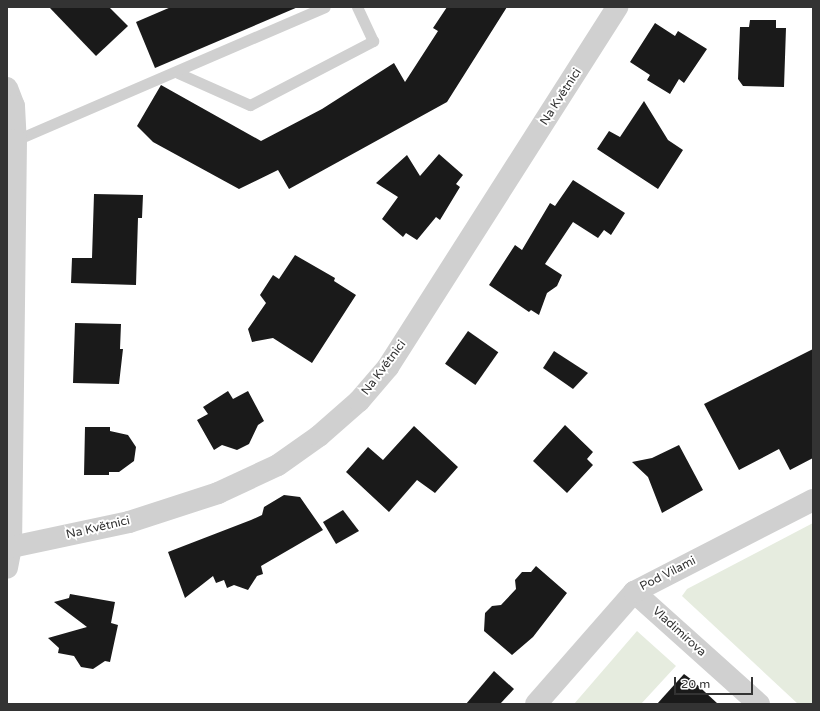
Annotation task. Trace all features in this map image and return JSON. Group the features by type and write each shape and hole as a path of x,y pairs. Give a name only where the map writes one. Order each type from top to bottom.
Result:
{"street":[{"name":"Na Květnici","path":"8,554 129,522 218,493 278,465 319,436 359,401 388,367 617,7"},
{"path":"7,88 14,106 16,140 8,554"},
{"name":"Pod Vilami","path":"536,704 634,592 813,500"},
{"name":"Vladimírova","path":"634,592 759,704"}],"lane":[{"path":"16,140 178,73 325,7"},
{"path":"178,73 250,104 373,41 357,7"}],"shaded area":[{"path":"813,523 813,704 798,704 682,596 687,589"},
{"path":"637,631 676,666 641,704 574,704"}],"building":[{"path":"49,7 109,7 128,26 96,56"},
{"path":"171,7 298,7 155,68 136,22"},
{"path":"447,7 507,7 447,102 289,189 278,170 239,189 153,142 137,126 161,85 261,141 322,109 394,63 405,82 438,31 433,28"},
{"path":"750,20 776,20 776,28 786,28 784,87 743,86 738,79 740,27 749,27"},
{"path":"655,23 675,36 678,31 707,49 684,83 679,79 670,94 647,80 650,75 630,62"},
{"path":"644,101 668,140 683,150 658,189 597,149 609,131 620,137"},
{"path":"439,154 463,175 456,184 460,187 440,220 436,217 417,240 406,233 403,237 382,219 398,197 376,183 407,155 420,176"},
{"path":"573,180 625,213 611,235 604,230 598,238 573,222 545,264 562,275 557,286 547,293 539,315 531,310 529,312 489,285 515,245 522,250 550,203 555,206"},
{"path":"94,194 143,195 142,218 138,218 136,285 71,283 72,258 92,258"},
{"path":"295,255 335,278 334,281 356,295 312,363 273,338 252,342 248,329 266,303 260,295 273,275 279,279"},
{"path":"75,323 121,324 120,349 123,349 119,384 73,383"},
{"path":"468,331 498,352 475,385 445,364"},
{"path":"813,349 813,458 790,470 779,449 739,470 704,404"},
{"path":"554,351 588,373 573,389 543,368"},
{"path":"228,391 233,399 248,391 264,421 258,425 249,444 237,450 222,445 214,450 197,420 208,414 203,407"},
{"path":"565,425 593,452 587,459 593,465 567,493 533,461"},
{"path":"414,426 458,467 435,493 417,480 389,512 346,472 368,447 383,460"},
{"path":"85,427 110,427 110,431 128,435 136,447 134,461 119,472 109,472 109,475 84,475"},
{"path":"679,445 703,490 662,513 648,477 632,462 652,458"},
{"path":"284,495 300,497 323,530 261,566 263,574 257,576 248,590 234,585 227,588 224,580 216,583 213,576 185,598 168,552 262,515 264,507"},
{"path":"343,510 359,531 336,544 323,522"},
{"path":"536,566 567,593 533,637 512,655 484,631 485,613 492,606 501,605 516,589 515,580 522,572 531,572"},
{"path":"70,594 115,602 111,623 118,625 110,662 105,661 93,669 81,667 74,656 58,653 59,648 48,638 87,627 54,602 69,598"},
{"path":"494,671 514,689 500,704 466,704"},
{"path":"684,674 692,680 718,704 657,704"}]}
